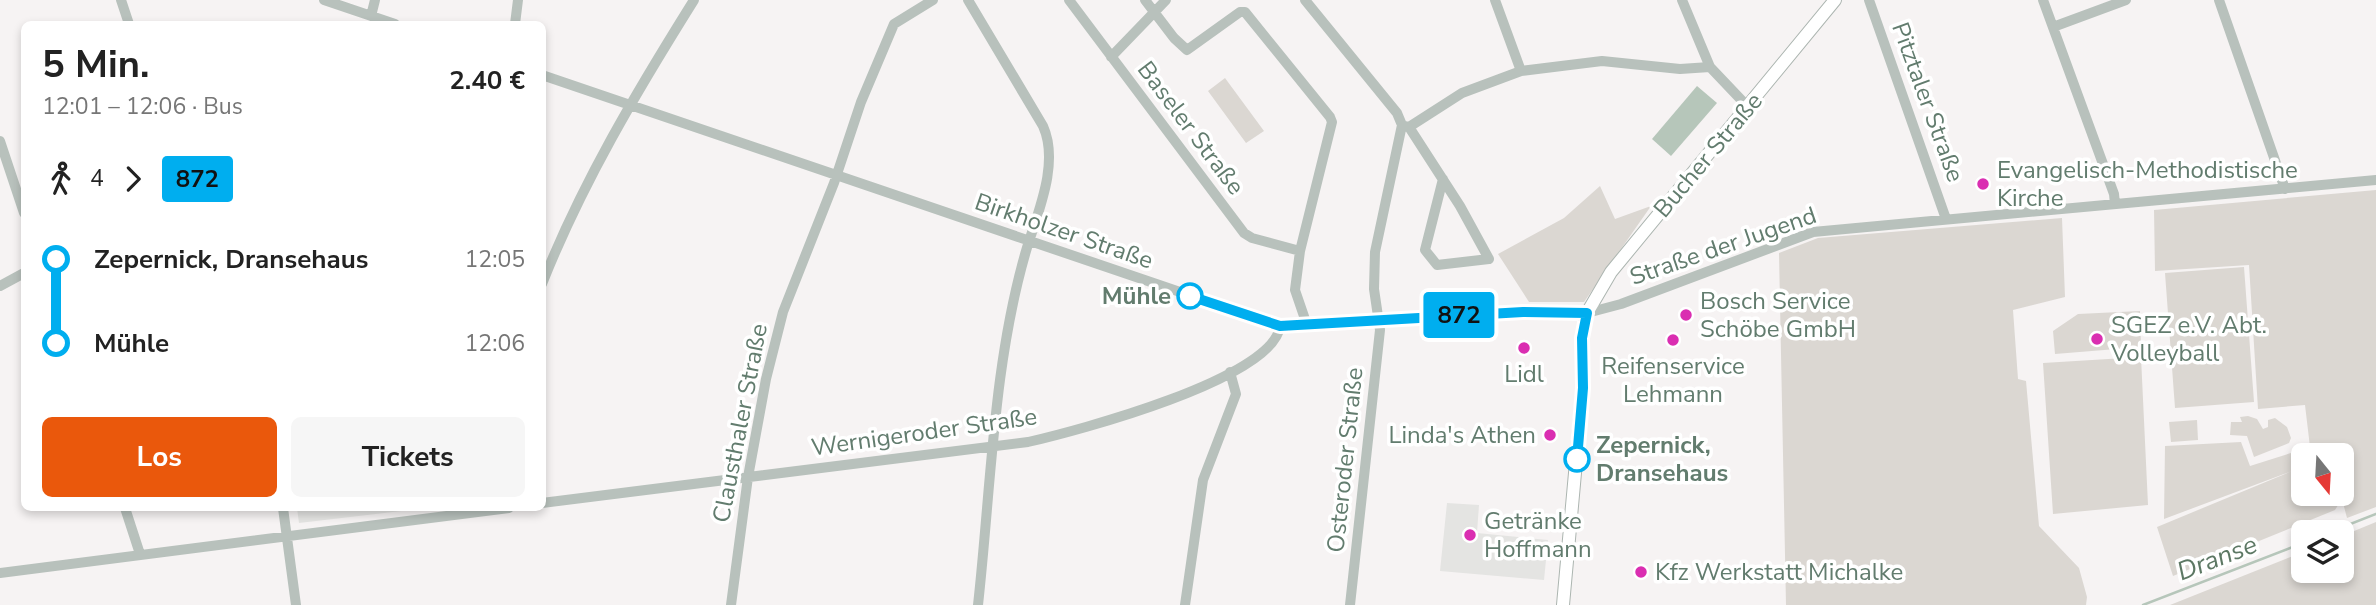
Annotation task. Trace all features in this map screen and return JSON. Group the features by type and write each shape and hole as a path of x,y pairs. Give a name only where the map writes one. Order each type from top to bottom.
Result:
{"main road":[{"name":"Bucher Straße","path":"1587,313 1611,272 1835,0"},
{"path":"1563,605 1582,396 1582,338 1587,313"}],"street":[{"path":"121,0 129,21"},
{"path":"324,0 386,21"},
{"path":"371,16 375,0"},
{"path":"515,21 518,0"},
{"path":"546,275 580,198 629,104 694,0"},
{"name":"Clausthaler Straße","path":"731,605 748,477 766,379 783,312 837,176 861,102 894,24 933,0"},
{"path":"968,0 1047,136 1049,157 1010,328 978,605"},
{"name":"Baseler Straße","path":"1069,0 1244,233 1252,238 1300,251"},
{"path":"1145,0 1174,38 1187,50 1240,12 1245,12 1330,117 1329,133 1300,251 1295,290 1307,325"},
{"path":"1111,57 1166,0"},
{"path":"1305,0 1397,113 1443,178 1489,259 1437,265 1429,259 1425,250 1443,178"},
{"path":"1495,0 1521,71"},
{"path":"1682,0 1710,67 1748,107"},
{"name":"Pitztaler Straße","path":"1869,0 1946,219"},
{"path":"2043,0 2114,194 2115,204"},
{"path":"2053,27 2126,0"},
{"path":"2219,0 2285,189"},
{"path":"1405,126 1462,93 1521,71 1602,61 1680,69 1710,67"},
{"name":"Birkholzer Straße","path":"546,76 1280,326 1523,312 1587,313"},
{"name":"Osteroder Straße","path":"1350,605 1379,320 1374,289 1375,253 1405,126"},
{"path":"0,141 21,204"},
{"name":"Straße der Jugend","path":"1587,313 1621,304 1813,232 2376,180"},
{"path":"0,286 21,275"},
{"name":"Wernigeroder Straße","path":"546,502 1039,439 1119,418 1171,400 1230,372 1272,345 1278,337 1280,326"},
{"path":"1185,605 1203,480 1236,394 1230,372"},
{"path":"126,511 139,554"},
{"path":"284,511 296,605"},
{"path":"0,573 469,511"}],"shaded area":[{"path":"1225,78 1264,131 1246,143 1208,91"},
{"path":"1697,86 1717,103 1671,156 1652,139"},
{"path":"1600,186 1615,219 1651,206 1584,302 1529,302 1498,254 1564,218"},
{"path":"2376,190 2376,507 2347,518 2344,506 2354,506 2354,443 2310,443 2305,405 2258,409 2249,265 2155,271 2154,210"},
{"path":"2062,218 2065,297 2013,310 2018,379 2026,381 2039,526 2079,568 2087,597 2086,605 1786,605 1779,253 1818,238"},
{"path":"2244,267 2254,402 2175,408 2165,273"},
{"name":"SGEZ e.V. Abt. Volleyball","path":"2140,311 2141,347 2055,354 2053,331 2078,314"},
{"path":"2141,357 2148,505 2053,514 2043,363"},
{"path":"2240,417 2257,419 2263,429 2268,427 2268,420 2275,418 2287,427 2291,438 2289,443 2254,457 2247,436 2230,435 2231,422 2242,422"},
{"path":"2197,420 2198,440 2171,442 2169,422"},
{"path":"2241,442 2250,466 2291,453 2291,471 2164,519 2165,446"},
{"path":"2291,471 2291,506 2338,506 2335,510 2310,520 2291,520 2291,528 2173,576 2157,527"},
{"path":"1447,503 1479,505 1477,533 1548,540 1544,580 1440,571"},
{"path":"297,511 401,511 299,523"},
{"path":"2376,522 2376,605 2170,605 2291,557 2291,583 2354,583 2354,531"}],"waterway":[{"name":"Dranse","path":"2354,523 2376,514"},
{"name":"Dranse","path":"2143,605 2291,548"}],"bus line":[{"name":"872","path":"1190,296 1266,324 1280,326 1523,312 1587,313 1582,338 1583,388 1577,459"}],"place":[{"name":"Evangelisch-Methodistische Kirche","path":"1983,184"},
{"name":"Mühle","path":"1190,296"},
{"name":"Bosch Service Schöbe GmbH","path":"1686,315"},
{"name":"SGEZ e.V. Abt. Volleyball","path":"2097,339"},
{"name":"Reifenservice Lehmann","path":"1673,340"},
{"name":"Lidl","path":"1524,348"},
{"name":"Linda's Athen","path":"1550,435"},
{"name":"Zepernick, Dransehaus","path":"1577,459"},
{"name":"Getränke Hoffmann","path":"1470,535"},
{"name":"Kfz Werkstatt Michalke","path":"1641,572"}]}
